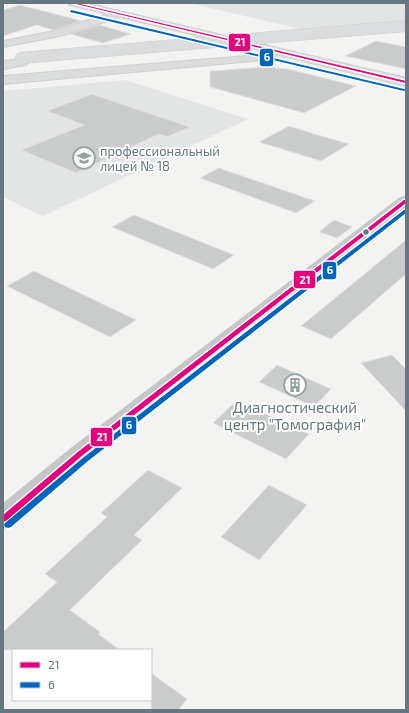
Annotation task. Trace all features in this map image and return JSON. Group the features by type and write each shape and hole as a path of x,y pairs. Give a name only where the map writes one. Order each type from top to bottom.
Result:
{"main road":[{"path":"73,3 406,82"},
{"path":"3,44 56,34 120,14"},
{"path":"3,65 21,60 406,26"},
{"path":"3,60 21,60 406,31"},
{"path":"222,62 235,59 243,55 244,51 242,44"},
{"path":"3,80 222,62 272,57 283,54"}],"street":[{"path":"3,519 81,453 406,201"}],"shaded area":[{"path":"189,3 406,3 406,21 300,29"},
{"name":"профессиональный лицей № 18","path":"125,80 248,119 43,216 3,197 3,91"}],"building":[{"path":"20,5 82,21 53,30 37,25 3,36 3,10"},
{"path":"99,25 131,34 103,43 70,34"},
{"path":"376,41 406,47 406,69 345,56"},
{"path":"266,67 288,69 356,86 304,113 210,87 210,71"},
{"path":"92,94 190,127 167,137 159,134 76,173 21,150 84,125 47,111"},
{"path":"289,126 349,144 321,161 259,142"},
{"path":"219,168 315,201 296,213 200,178"},
{"path":"134,215 234,255 213,269 112,227"},
{"path":"334,220 352,227 337,238 319,232"},
{"path":"406,240 406,274 331,339 301,326"},
{"path":"34,271 136,320 110,337 7,286"},
{"path":"392,355 406,369 406,411 361,363"},
{"name":"Диагностический центр \"Томография\"","path":"277,365 331,389 314,407 259,382"},
{"path":"237,400 309,434 286,459 213,423"},
{"path":"148,470 182,488 134,535 142,540 70,610 100,632 98,634 119,649 3,650 3,632 57,582 45,574 107,517 101,513"},
{"path":"269,485 307,505 259,560 221,537"},
{"path":"152,674 187,699 178,710 151,710"}],"transit line":[{"name":"21","path":"73,3 406,82"},
{"name":"6","path":"71,11 404,90"},
{"name":"21","path":"3,519 81,453 406,201"},
{"name":"6","path":"8,525 86,459 406,211"}],"place":[{"name":"профессиональный лицей № 18","path":"84,158"},
{"name":"Диагностический центр \"Томография\"","path":"295,385"}]}
